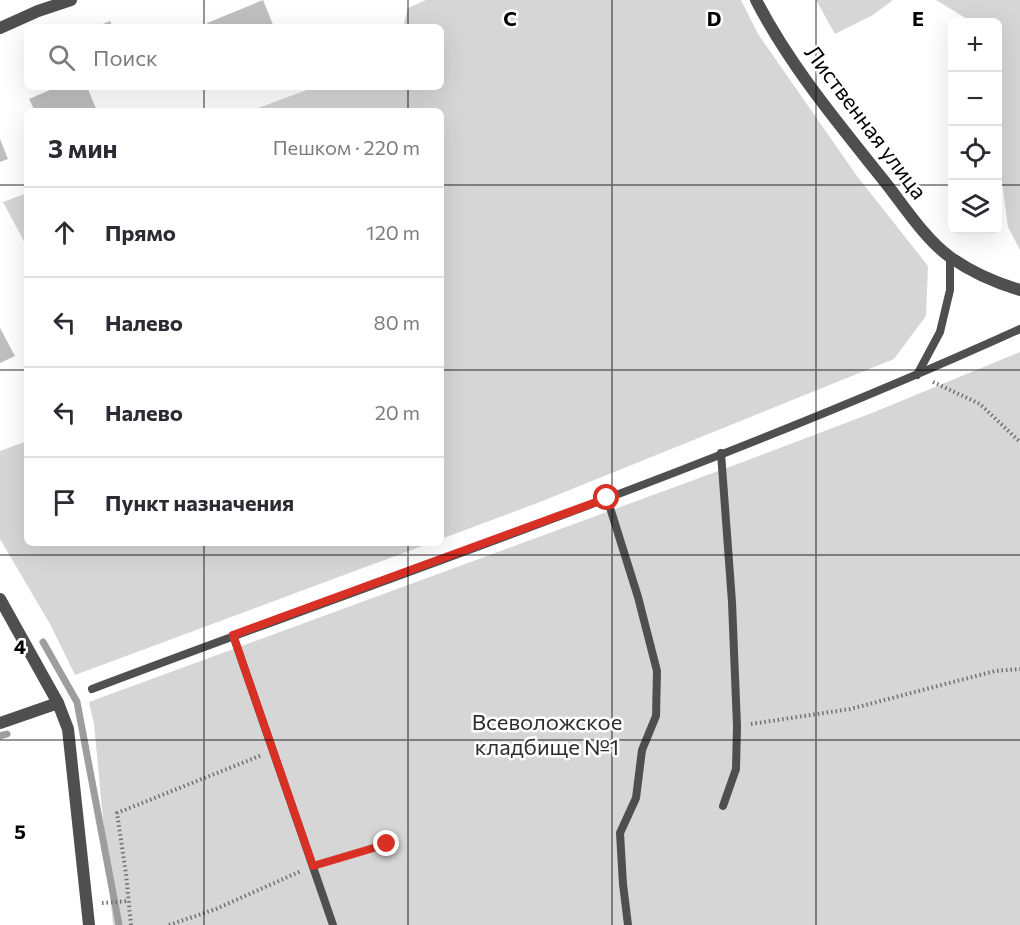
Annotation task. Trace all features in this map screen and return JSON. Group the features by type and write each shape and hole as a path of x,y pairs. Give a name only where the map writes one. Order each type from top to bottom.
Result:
{"street":[{"path":"0,28 38,11 71,0"},
{"name":"Лиственная улица","path":"756,0 805,82 921,227 950,257 993,282 1020,290"},
{"path":"0,599 58,703 68,729 89,925"},
{"path":"0,723 58,703"}],"lane":[{"path":"917,375 940,332 950,290 950,257"},
{"path":"92,688 607,498 917,375 1020,329"},
{"path":"721,453 732,602 737,726 736,769 723,806"},
{"path":"607,498 638,597 657,671 656,716 642,750 636,798 620,833 628,925"},
{"path":"233,635 333,925"}],"path":[{"path":"917,375 980,404 1020,442"},
{"path":"737,726 850,709 995,671 1020,669"},
{"path":"131,925 117,813 274,750"},
{"path":"169,925 216,909 313,866 387,844"},
{"path":"114,902 129,901"}],"green space":[{"path":"426,0 741,0 758,34 857,176 928,266 926,316 894,359 540,502 444,538 444,108 258,108 307,90 444,90 444,24 404,24 408,8"},
{"path":"816,0 893,0 873,15 835,34"},
{"path":"936,0 1020,0 1020,250 1008,227 1002,182 1002,18 965,18"},
{"path":"24,194 24,241 3,202"},
{"name":"Всеволожское кладбище №1","path":"1020,352 1020,925 113,925 94,724 89,702 732,466 872,413"},
{"path":"24,442 24,546 422,546 75,675 50,624 0,539 0,451"}],"building":[{"path":"263,0 273,24 207,24"},
{"path":"50,90 88,90 96,108 34,108 29,99"},
{"path":"0,139 8,159 0,162"},
{"path":"0,328 15,356 0,363"}],"waterway":[{"path":"43,642 77,702 119,925"},
{"path":"0,736 7,734"}],"route":[{"path":"387,844 313,866 233,635 607,498"}]}
